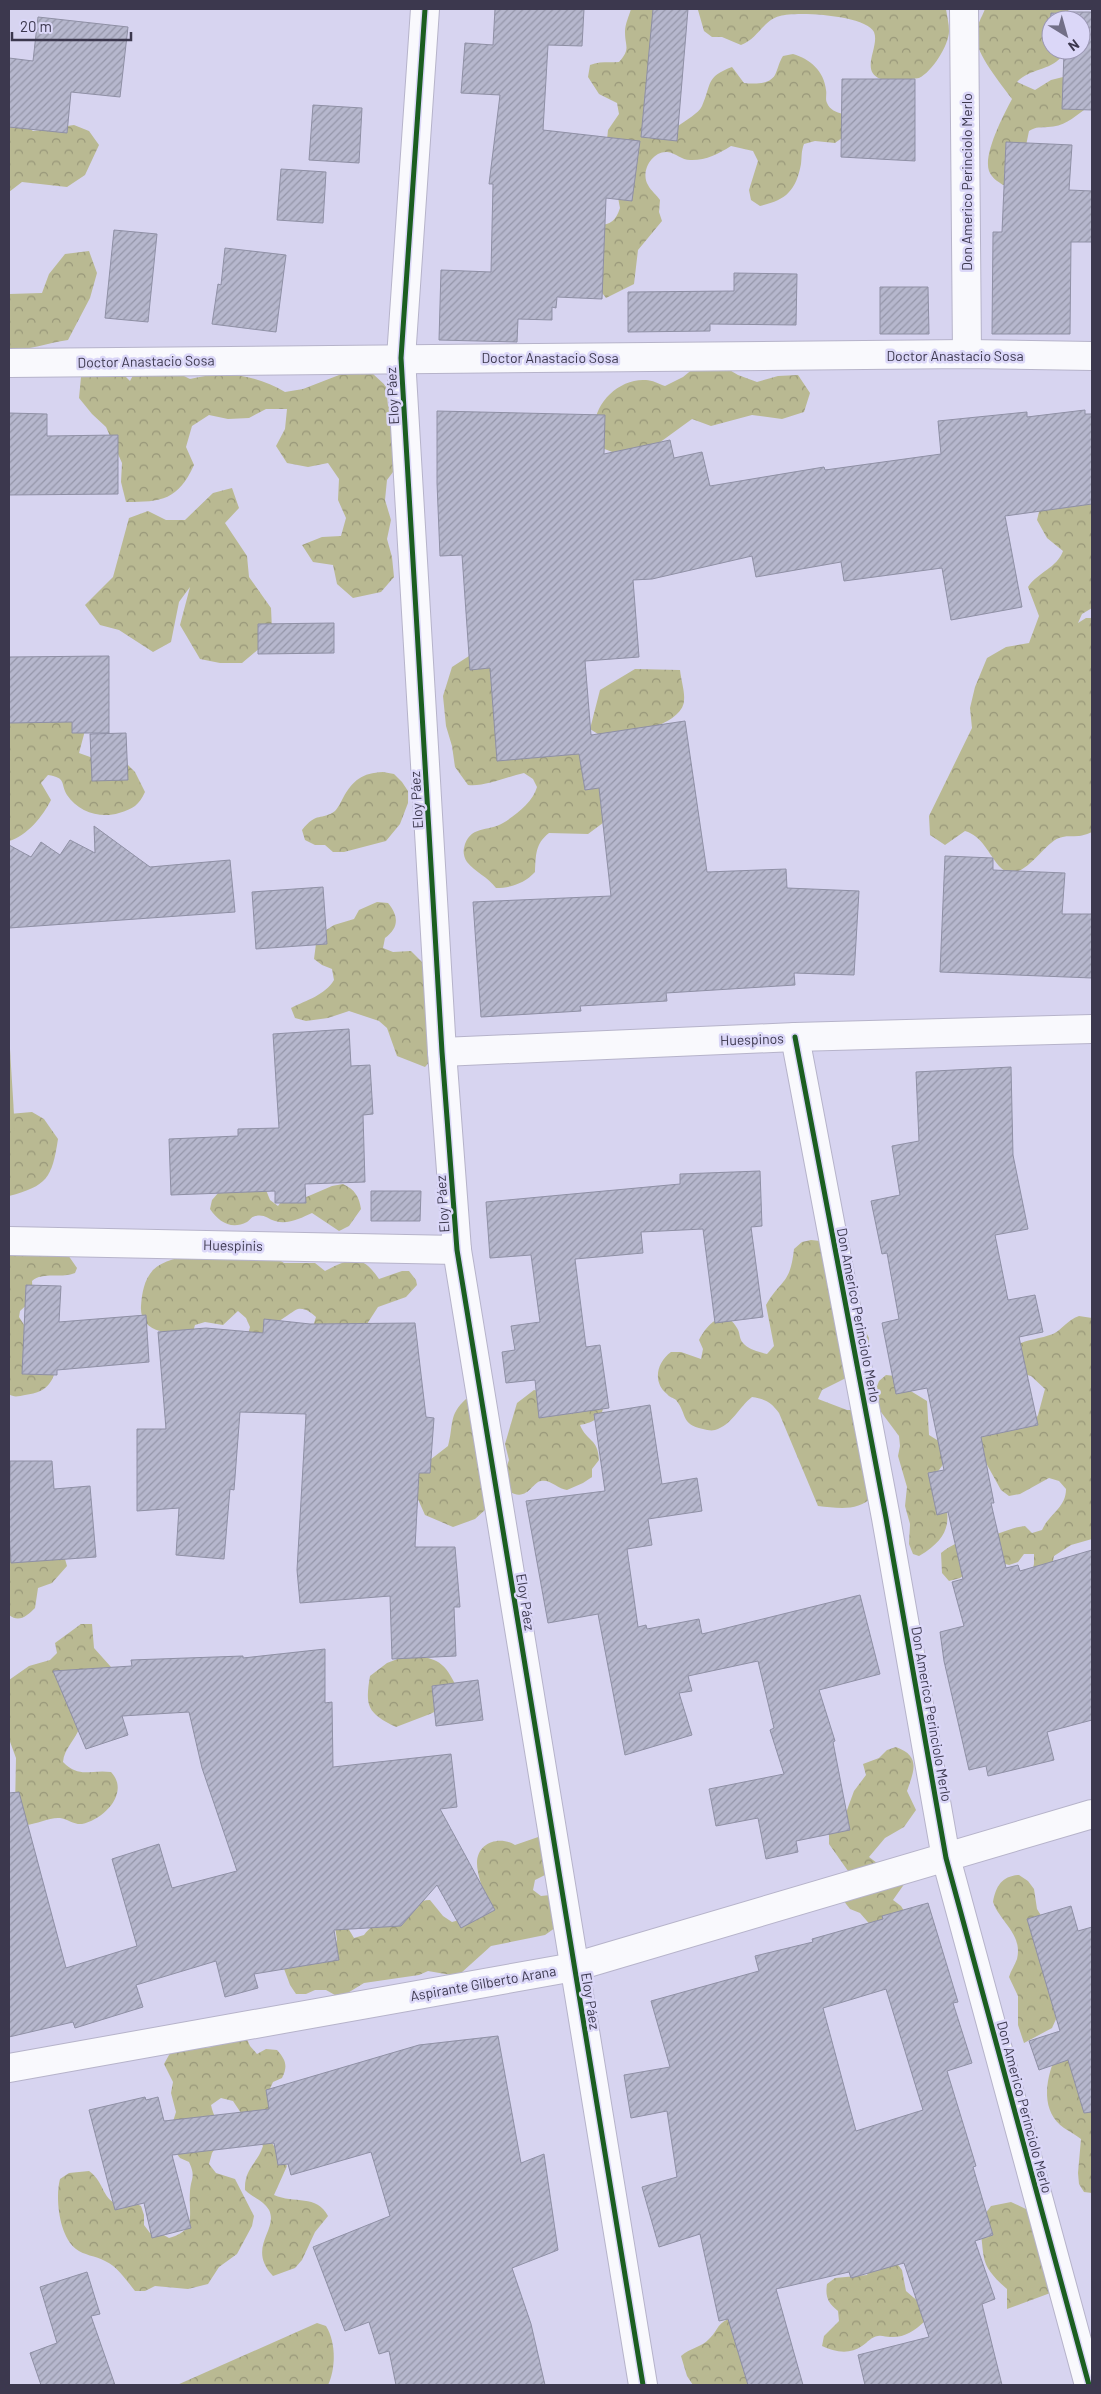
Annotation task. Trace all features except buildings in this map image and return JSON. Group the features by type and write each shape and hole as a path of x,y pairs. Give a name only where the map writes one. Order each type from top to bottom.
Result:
{"street":[{"name":"Eloy Páez","path":"424,9 401,358 442,1052 457,1250 643,2385"},
{"name":"Don Americo Perinciolo Merlo","path":"964,9 967,354"},
{"name":"Doctor Anastacio Sosa","path":"9,363 967,354 1092,356"},
{"name":"Huespinos","path":"442,1052 795,1037 1092,1029"},
{"name":"Don Americo Perinciolo Merlo","path":"795,1037 886,1518 946,1858 1088,2385"},
{"name":"Huespinis","path":"9,1241 457,1250"},
{"name":"Aspirante Gilberto Arana","path":"9,2068 574,1967 1092,1814"}],"green space":[{"path":"631,9 665,9 668,12 678,126 700,109 711,82 717,74 732,67 744,83 757,84 769,81 775,75 783,56 793,54 805,59 819,72 825,83 828,105 843,114 853,130 835,143 815,141 804,144 799,173 793,188 777,201 760,206 751,200 749,190 758,161 753,151 731,146 712,156 692,160 667,152 657,155 649,163 645,174 649,187 660,200 659,212 662,221 638,250 634,284 606,298 593,281 599,225 612,221 617,216 620,208 607,140 608,130 619,114 617,103 599,94 588,77 590,65 619,62 625,54 625,32"},
{"path":"946,9 949,31 943,50 924,75 919,78 887,80 881,79 871,70 875,45 874,32 868,26 858,22 845,18 815,14 780,16 769,21 752,38 741,45 722,37 712,37 704,31 698,10"},
{"path":"985,9 1070,9 1041,10 1041,60 1058,60 1051,65 1022,77 1017,82 1035,90 1051,80 1071,75 1084,89 1084,110 1063,124 1053,127 1036,128 1029,131 1023,160 1013,182 1003,185 992,176 988,164 995,134 1012,99 984,59 977,42 977,28"},
{"path":"9,124 25,125 33,131 74,125 89,131 99,145 85,175 67,187 22,182 9,192"},
{"path":"89,251 97,273 90,298 68,340 9,351 9,294 42,293 49,274 65,254"},
{"path":"140,362 172,370 190,379 214,375 251,378 285,392 303,389 352,370 372,373 386,386 388,406 401,421 399,464 387,480 385,500 391,520 387,539 392,557 394,577 381,592 353,598 337,584 333,565 313,562 302,545 322,537 341,536 346,518 338,500 339,479 328,463 308,467 287,463 276,446 285,429 287,409 266,409 249,418 228,419 209,415 192,426 186,447 194,465 182,486 168,497 159,500 126,502 121,482 122,463 106,427 79,398 81,377 98,365 117,368 130,381"},
{"path":"699,364 721,365 738,375 757,382 778,376 798,375 810,393 804,412 782,419 752,415 711,426 692,419 659,443 620,455 602,448 595,429 596,419 598,410 610,394 627,383 636,380 653,381 665,386 683,377"},
{"path":"232,488 239,508 225,523 247,556 249,577 271,608 272,630 261,647 242,663 220,663 200,659 180,625 190,587 179,602 171,642 153,652 119,630 100,625 85,605 113,577 129,518 148,511 166,520 185,520 213,493"},
{"path":"1082,494 1092,499 1092,608 1082,614 1078,623 1086,618 1092,618 1092,832 1059,838 1052,842 1023,869 1007,872 999,866 980,841 971,833 965,831 945,845 930,835 929,816 972,728 970,708 975,687 987,658 1006,647 1029,643 1039,616 1028,587 1056,562 1063,551 1047,538 1037,520 1042,500"},
{"path":"480,653 578,739 638,797 588,834 549,833 544,837 539,846 536,855 535,872 522,882 502,888 496,888 467,862 464,857 466,841 475,832 497,826 513,816 528,803 537,787 533,779 524,773 488,783 468,785 455,767 452,746 446,726 443,696 452,667 469,656"},
{"path":"635,669 680,670 684,701 681,709 674,717 664,723 609,741 590,729 600,690"},
{"path":"36,717 87,723 79,753 118,767 128,765 135,772 145,792 138,803 128,810 112,815 90,813 72,801 65,791 61,779 48,775 41,783 51,800 48,806 28,830 9,841 9,723 28,722"},
{"path":"383,772 394,774 408,791 408,803 400,824 386,841 344,852 333,852 325,845 315,845 305,840 302,830 307,824 315,818 326,816 335,811 355,782 369,774"},
{"path":"377,902 388,903 396,917 395,926 385,938 383,948 393,952 411,951 426,966 432,1059 425,1067 397,1056 387,1028 379,1021 349,1011 328,1018 306,1021 295,1018 291,1008 326,990 334,980 332,969 314,959 317,936 334,925 354,919 359,910"},
{"path":"9,1033 15,1131 9,1131"},
{"path":"32,1112 44,1119 58,1139 53,1163 50,1172 40,1184 9,1196 9,1114"},
{"path":"343,1184 356,1194 361,1209 349,1226 339,1231 312,1213 285,1222 255,1216 247,1222 231,1225 217,1218 210,1209 212,1200 219,1192 266,1190 270,1200 278,1206 284,1198 304,1198 332,1186"},
{"path":"820,1241 869,1338 868,1349 848,1377 822,1390 818,1399 847,1410 857,1410 873,1496 861,1505 854,1507 818,1506 779,1413 767,1402 752,1397 721,1428 706,1430 688,1422 680,1405 662,1389 658,1378 662,1361 671,1352 681,1352 701,1359 703,1349 699,1340 711,1324 721,1318 727,1318 732,1321 738,1330 741,1341 747,1347 767,1354 774,1346 766,1305 788,1275 794,1249 802,1242"},
{"path":"9,1248 68,1255 77,1268 75,1273 70,1275 42,1276 32,1281 33,1299 20,1311 19,1317 55,1372 48,1386 44,1389 36,1393 17,1396 9,1394"},
{"path":"267,1252 284,1263 315,1263 325,1271 342,1263 355,1260 367,1265 379,1279 402,1271 409,1271 416,1280 417,1285 406,1297 378,1307 367,1324 310,1336 316,1317 306,1310 298,1309 245,1345 250,1327 246,1318 238,1311 223,1325 205,1322 195,1325 189,1346 166,1340 160,1331 152,1328 143,1319 141,1306 146,1282 153,1270 163,1263 191,1255"},
{"path":"1079,1316 1092,1318 1092,1539 1071,1545 1054,1556 1052,1566 1029,1583 1034,1564 1034,1554 1024,1554 1018,1562 1009,1565 987,1559 960,1578 949,1581 942,1573 941,1553 962,1541 997,1534 1017,1527 1025,1526 1032,1533 1042,1530 1063,1501 1066,1489 1059,1481 1049,1478 1020,1494 1009,1496 1001,1490 986,1463 948,1458 936,1474 947,1510 945,1529 940,1539 932,1547 919,1556 913,1554 909,1544 910,1524 905,1506 907,1487 898,1456 899,1436 881,1412 875,1392 879,1381 886,1375 895,1376 909,1390 927,1401 929,1435 937,1440 1033,1424 1038,1415 1045,1389 1031,1376 1021,1373 1015,1346 1053,1334"},
{"path":"534,1390 603,1408 598,1418 580,1425 597,1448 599,1460 592,1469 592,1477 567,1490 541,1481 524,1494 514,1494 507,1490 475,1519 453,1527 425,1515 408,1477 448,1446 452,1421 460,1405 466,1399 476,1401 482,1454 477,1463 484,1471 502,1480 509,1460 505,1444 517,1403"},
{"path":"17,1541 65,1559 67,1566 52,1583 38,1588 35,1608 26,1616 20,1618 9,1615 9,1550"},
{"path":"81,1624 92,1624 94,1648 111,1667 66,1752 63,1762 80,1772 111,1772 118,1788 116,1796 112,1804 99,1817 82,1824 56,1818 26,1825 15,1808 16,1758 9,1739 9,1680 29,1666 50,1660 57,1653 55,1643"},
{"path":"408,1655 437,1661 446,1669 455,1684 449,1705 396,1727 379,1717 370,1708 368,1695 370,1676 387,1663"},
{"path":"896,1747 909,1755 914,1765 907,1791 916,1810 904,1827 885,1838 869,1857 877,1863 896,1866 905,1883 893,1900 901,1906 906,1914 873,1928 860,1913 850,1909 843,1900 842,1889 848,1871 829,1844 829,1833 847,1810 854,1791 866,1775 863,1764 879,1758 887,1750"},
{"path":"544,1835 553,1871 535,1880 533,1890 541,1896 569,1893 562,1923 545,1935 491,1946 461,1973 451,1975 428,1971 419,1975 364,1983 346,1994 335,1995 326,1990 296,1994 290,1985 283,1966 334,1949 337,1940 334,1920 348,1928 354,1938 364,1935 376,1924 404,1907 430,1900 443,1916 452,1922 463,1919 484,1895 477,1863 481,1850 496,1841 509,1842 515,1845"},
{"path":"1019,1875 1028,1881 1034,1889 1037,1909 1048,1927 1057,2017 1052,2028 1024,2043 1018,2025 1018,1996 1009,1977 1017,1959 1017,1942 993,1902 996,1891 1001,1883 1008,1877"},
{"path":"246,2037 250,2046 257,2054 266,2049 277,2050 285,2063 282,2078 273,2082 268,2093 270,2102 270,2140 287,2166 274,2195 311,2202 323,2209 328,2216 315,2232 302,2260 295,2268 273,2276 265,2266 262,2256 270,2225 271,2217 269,2210 245,2190 245,2182 249,2171 263,2146 233,2101 221,2098 211,2105 223,2136 212,2153 209,2164 216,2173 235,2179 254,2216 252,2226 237,2254 219,2267 208,2284 188,2289 155,2286 145,2291 135,2291 122,2274 110,2264 79,2251 70,2243 62,2226 58,2206 60,2179 69,2173 89,2171 110,2200 123,2207 132,2202 141,2206 144,2215 144,2225 150,2233 160,2233 169,2238 184,2231 190,2220 190,2191 193,2174 189,2162 180,2158 174,2150 170,2131 176,2112 171,2093 173,2082 164,2064 174,2046 193,2041 202,2048 212,2047 217,2039"},
{"path":"1065,2054 1085,2064 1092,2073 1092,2193 1084,2192 1079,2184 1081,2139 1057,2121 1051,2114 1048,2105 1047,2086 1055,2058"},
{"path":"1011,2202 1028,2210 1053,2292 1007,2309 1007,2289 991,2273 984,2259 979,2222 991,2206"},
{"path":"895,2261 902,2270 906,2291 921,2304 924,2322 913,2331 904,2335 876,2337 852,2351 837,2351 822,2346 824,2336 839,2321 838,2311 828,2299 826,2293 827,2284 835,2278 867,2275 871,2265"},
{"path":"728,2319 747,2364 763,2385 693,2385 687,2376 681,2356 706,2342 721,2324"},
{"path":"317,2323 326,2326 332,2340 334,2363 328,2385 177,2385"}],"cycle path":[{"path":"425,9 401,358 442,1052 457,1250 643,2385"},
{"path":"795,1037 886,1518 946,1858 1089,2385"}]}
